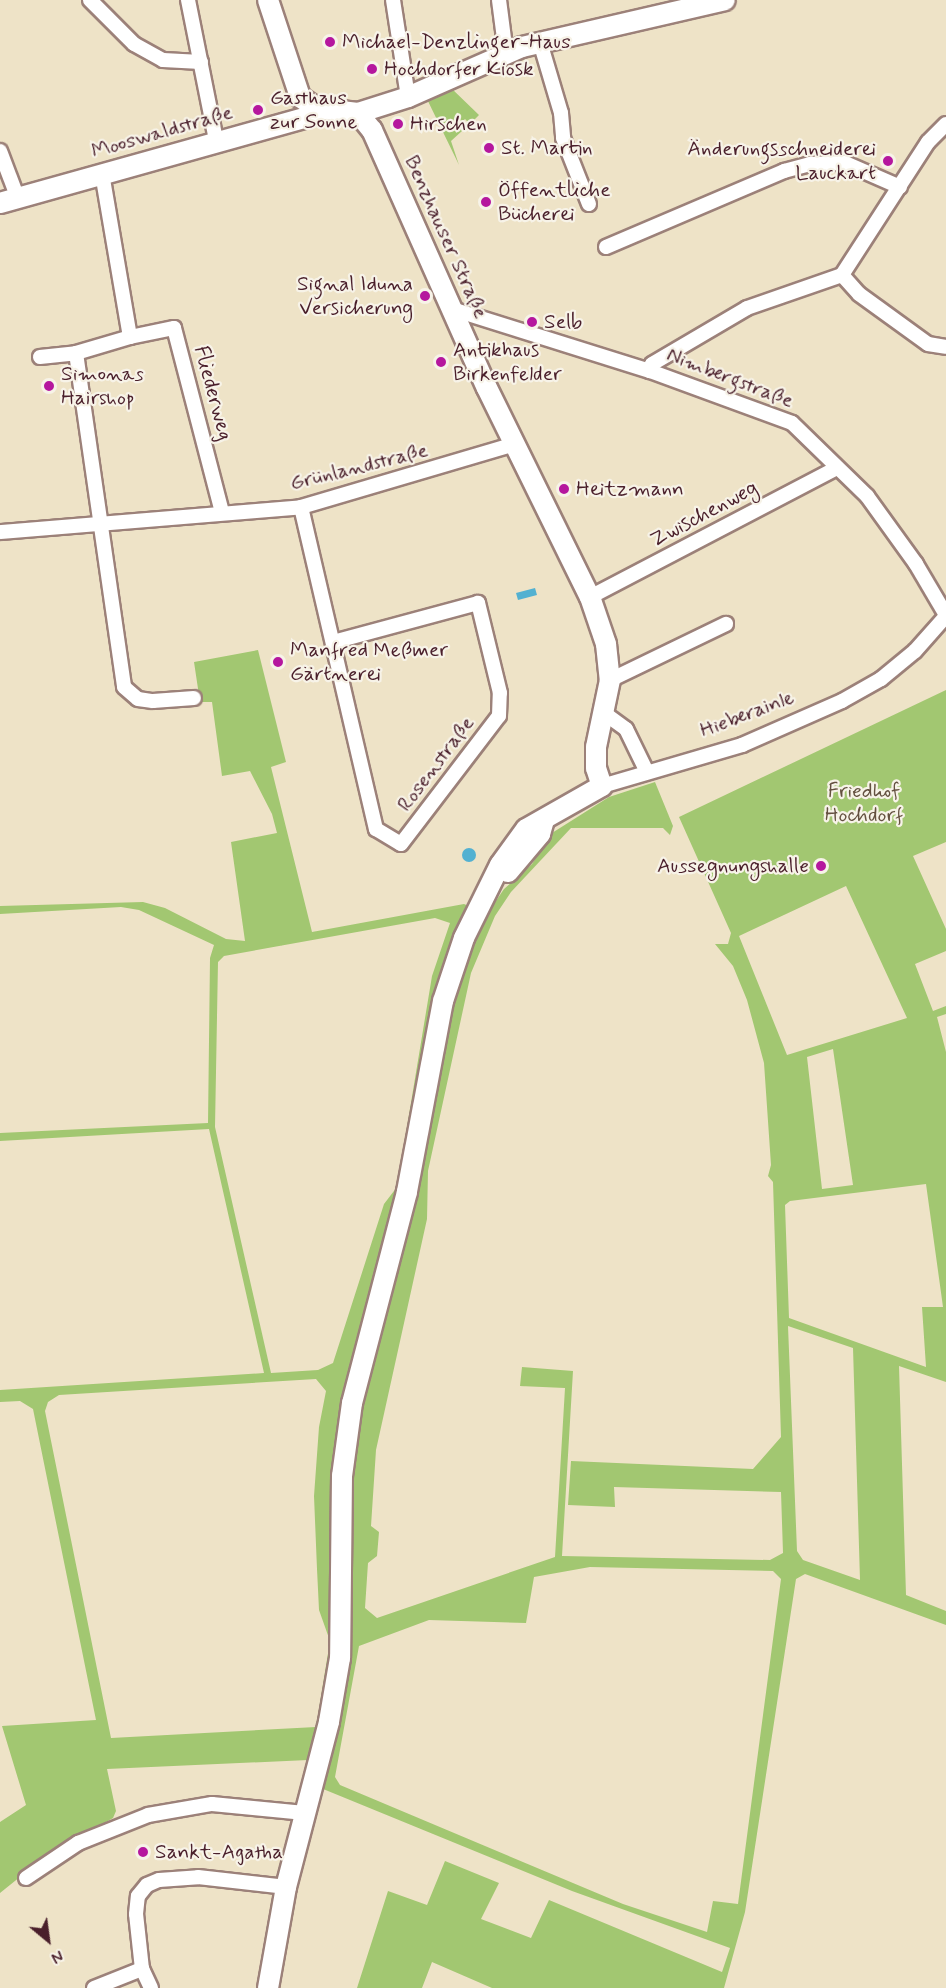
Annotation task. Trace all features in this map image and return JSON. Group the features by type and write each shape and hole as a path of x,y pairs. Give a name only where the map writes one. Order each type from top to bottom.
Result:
{"street":[{"path":"90,0 134,44 163,60 201,63"},
{"path":"188,0 216,140"},
{"path":"268,0 294,88 316,108 358,113 408,97 506,54 540,42 688,4 725,0"},
{"path":"393,0 408,97"},
{"path":"499,0 506,54"},
{"path":"540,42 561,113 563,138 589,204"},
{"name":"Mooswaldstraße","path":"0,151 8,200 102,174 168,159 216,140 308,117 316,108"},
{"name":"Benzhauser Straße","path":"358,113 372,130 515,444 590,597 606,644 610,680 596,747 596,768 602,786"},
{"path":"650,371 652,363 747,308 842,275 928,142 946,124"},
{"path":"606,247 784,171 810,164 844,163 900,187"},
{"path":"102,174 130,337"},
{"path":"842,275 859,294 928,344 946,347"},
{"name":"Nimbergstraße","path":"452,309 650,371 792,423 867,496 916,564 946,616"},
{"name":"Fliederweg","path":"40,357 76,353 130,337 174,328 222,512"},
{"path":"76,353 102,526 112,620 124,687 138,699 153,701 194,698"},
{"name":"Grünlandstraße","path":"0,532 102,526 222,512 301,507 515,444"},
{"name":"Zwischenweg","path":"590,597 837,468"},
{"name":"Rosenstraße","path":"301,507 376,829 401,844 499,716 500,693 478,603 333,642"},
{"name":"Hieberainle","path":"268,1988 286,1887 329,1722 340,1658 342,1476 352,1403 406,1192 452,970 464,938 500,865 526,829 602,786 742,745 842,701 881,679 915,651 946,616"},
{"path":"610,680 726,624"},
{"path":"604,713 626,729 647,772"},
{"path":"26,1878 78,1843 148,1815 212,1804 305,1813"},
{"path":"151,1988 142,1970 136,1914 138,1896 147,1885 159,1880 198,1877 286,1887"},
{"path":"94,1988 142,1970"}],"green space":[{"path":"450,87 479,115 470,124 465,119 459,125 462,131 451,141 459,165 425,95"},
{"name":"Friedhof Hochdorf","path":"258,650 286,762 271,767 312,932 464,904 487,914 504,889 532,864 552,833 609,797 655,782 673,826 670,835 663,828 571,828 511,892 495,916 471,973 428,1171 427,1219 376,1450 371,1526 379,1532 377,1556 368,1563 365,1608 377,1618 555,1557 565,1388 520,1386 522,1367 573,1371 562,1556 770,1560 783,1553 781,1492 614,1487 615,1507 568,1505 571,1461 753,1469 781,1437 773,1182 768,1176 771,1165 764,1063 747,1000 733,966 715,944 728,944 731,933 679,817 946,690 946,842 913,856 946,929 946,951 915,964 933,1011 946,1006 946,1014 937,1017 946,1052 946,1382 899,1366 906,1595 946,1611 946,1625 805,1574 796,1579 745,1912 724,1988 492,1988 432,1962 422,1988 357,1988 388,1891 427,1905 445,1861 499,1883 481,1919 531,1938 549,1900 722,1972 730,1948 572,1891 306,1782 308,1760 107,1769 116,1811 113,1818 46,1856 0,1893 0,1822 26,1805 2,1726 96,1720 33,1409 20,1401 0,1402 0,1390 264,1373 209,1129 0,1141 0,1133 208,1123 210,958 214,945 139,910 121,907 0,914 0,906 143,902 165,908 226,939 245,941 231,842 277,833 272,814 250,771 222,776 212,702 200,702 194,662","holes":["846,886 907,1018 787,1055 739,936","435,918 450,923 432,976 397,1187 384,1204 333,1363 318,1370 271,1373 215,1127 218,962 224,956","833,1049 853,1185 822,1189 807,1057","926,1184 943,1307 922,1307 926,1367 789,1318 785,1205 790,1201","788,1326 853,1348 860,1580 803,1560 797,1551","316,1379 326,1391 319,1427 314,1496 319,1610 330,1641 316,1727 111,1738 45,1411 48,1402 59,1395","590,1567 773,1571 781,1579 738,1904 713,1901 707,1932 623,1904 340,1785 335,1777 359,1646 429,1620 526,1623 534,1577"]}],"water":[{"path":"535,588 537,595 518,600 516,593"},
{"path":"469,848 474,850 476,855 474,860 469,862 464,860 462,855 464,850"}],"place":[{"name":"Michael-Denzlinger-Haus","path":"330,42"},
{"name":"Hochdorfer Kiosk","path":"372,69"},
{"name":"Gasthaus zur Sonne","path":"258,110"},
{"name":"Hirschen","path":"398,124"},
{"name":"St. Martin","path":"489,148"},
{"name":"Änderungsschneiderei Lauckart","path":"888,161"},
{"name":"Öffentliche Bücherei","path":"486,202"},
{"name":"Signal Iduna Versicherung","path":"425,296"},
{"name":"Selb","path":"532,322"},
{"name":"Antikhaus Birkenfelder","path":"441,362"},
{"name":"Simonas Hairshop","path":"49,386"},
{"name":"Heitzmann","path":"564,489"},
{"name":"Manfred Meßmer Gärtnerei","path":"278,662"},
{"name":"Aussegnungshalle","path":"821,866"},
{"name":"Sankt-Agatha","path":"143,1852"}]}
